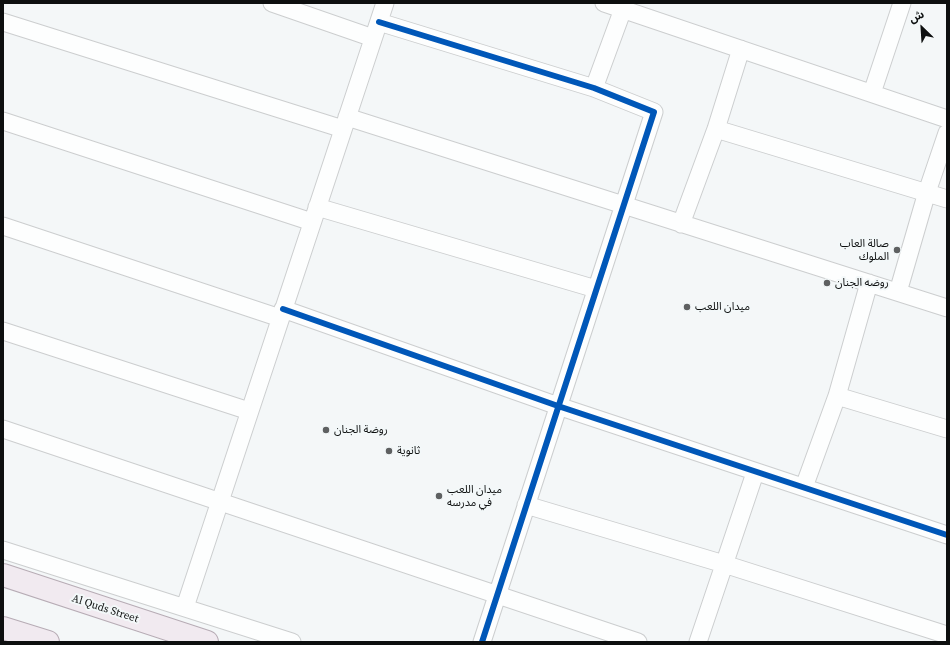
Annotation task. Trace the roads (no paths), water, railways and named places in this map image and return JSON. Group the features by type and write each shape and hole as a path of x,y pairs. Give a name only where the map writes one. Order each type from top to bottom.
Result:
{"main road":[{"name":"Al Quds Street","path":"3,575 207,642"},
{"path":"3,628 48,642"}],"street":[{"path":"272,3 594,88 654,112 482,642"},
{"path":"184,607 385,3"},
{"path":"872,93 902,3"},
{"path":"594,88 615,6 947,118"},
{"path":"3,22 623,205 947,308"},
{"path":"681,224 716,129 741,49"},
{"path":"3,121 315,214 596,289"},
{"path":"716,129 947,199"},
{"path":"898,292 927,192 947,133"},
{"path":"3,226 282,314 755,473 804,487 947,535"},
{"path":"804,487 837,396 869,283"},
{"path":"3,331 250,411"},
{"path":"837,396 947,429"},
{"path":"3,429 219,502 498,593 638,642"},
{"path":"698,642 755,473"},
{"path":"526,505 724,564 947,636"},
{"path":"3,550 292,642"}],"place":[{"name":"صالة العاب الملوك","path":"897,250"},
{"name":"روضه الجنان","path":"827,283"},
{"name":"ميدان اللعب","path":"687,307"},
{"name":"روضة الجنان","path":"326,430"},
{"name":"ثانوية","path":"389,451"},
{"name":"ميدان اللعب في مدرسه","path":"439,496"}]}
